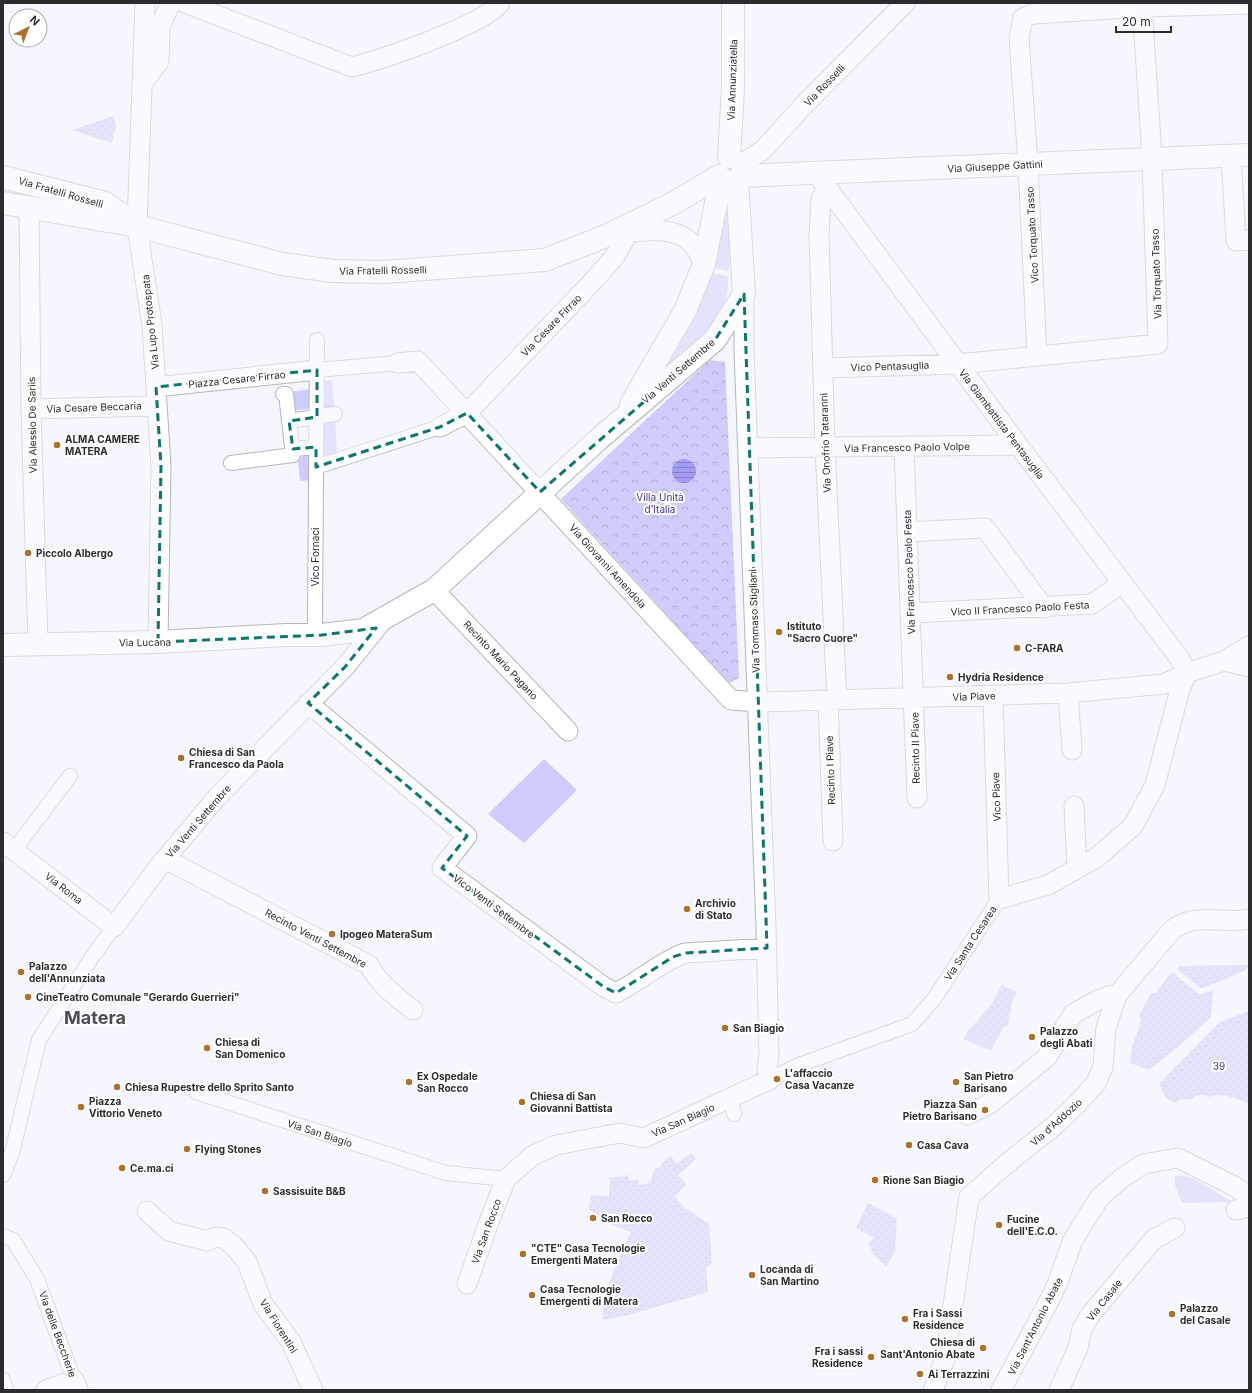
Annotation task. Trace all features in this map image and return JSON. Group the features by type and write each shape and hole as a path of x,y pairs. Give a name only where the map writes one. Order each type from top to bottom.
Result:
{"street":[{"name":"Via Lupo Protospata","path":"145,3 137,226 152,325 161,466 158,642"},
{"path":"142,84 159,61 160,26 172,3"},
{"path":"185,3 352,66 375,61 446,33 481,18 500,3"},
{"name":"Via Annunziatella","path":"731,172 733,3"},
{"name":"Via Rosselli","path":"731,172 763,150 904,3"},
{"path":"1143,5 1249,4"},
{"name":"Vico Torquato Tasso","path":"1037,356 1028,164 1019,38 1022,18 1033,14 1143,5"},
{"name":"Via Torquato Tasso","path":"958,364 1158,344 1152,158 1143,5"},
{"path":"1240,156 1236,241 1249,240"},
{"name":"Via Giuseppe Gattini","path":"731,172 822,180 1028,164 1152,158 1240,156"},
{"path":"731,172 744,294"},
{"name":"Via Fratelli Rosselli","path":"3,203 137,226 282,264 334,271 384,272 545,260 606,236 674,204 731,172"},
{"name":"Via Venti Settembre","path":"622,419 685,311 704,264 731,172"},
{"name":"Via Fratelli Rosselli","path":"3,177 105,203 137,226"},
{"name":"Via Giambattista Pentasuglia","path":"822,180 1018,445 1180,659 1187,673"},
{"name":"Via Onofrio Tataranni","path":"822,180 819,235 832,700"},
{"name":"Via Alessio De Sariis","path":"30,207 31,409 38,644"},
{"name":"Via Fratelli Rosselli","path":"606,236 642,231 672,232 684,237 694,245 704,264"},
{"name":"Via Cesare Firrao","path":"467,413 596,278 615,256 629,232"},
{"name":"Via Venti Settembre","path":"434,590 622,419 715,340 744,294"},
{"name":"Via Tommaso Stigliani","path":"744,294 744,351 767,948 769,1055 767,1070 771,1079"},
{"path":"317,340 316,467 440,426 467,413"},
{"name":"Piazza Cesare Firrao","path":"157,396 317,370 418,361 467,413"},
{"name":"Vico Pentasuglia","path":"823,368 958,364"},
{"path":"231,463 293,455 286,394 283,394"},
{"name":"Via Cesare Beccaria","path":"31,409 157,396"},
{"name":"Via Giovanni Amendola","path":"467,413 731,700 758,702"},
{"path":"289,421 335,414"},
{"name":"Via Francesco Paolo Volpe","path":"748,448 1018,445"},
{"path":"293,449 316,447"},
{"name":"Via Francesco Paolo Festa","path":"904,447 914,698"},
{"name":"Vico Fornaci","path":"315,624 316,467"},
{"path":"907,532 985,528 1044,608"},
{"name":"Vico II Francesco Paolo Festa","path":"911,613 1044,608 1092,604 1122,583"},
{"path":"386,616 434,590"},
{"name":"Recinto Mario Pagano","path":"434,590 568,731"},
{"name":"Via Venti Settembre","path":"109,933 165,859 218,796 345,666 386,616"},
{"name":"Via Lucana","path":"3,645 158,642 286,635 322,635 363,630 386,616"},
{"path":"1187,673 1224,661 1249,646"},
{"path":"1224,661 1249,667"},
{"name":"Via Piave","path":"758,702 1068,692 1164,684 1187,673"},
{"name":"Via Santa Cesarea","path":"771,1079 800,1065 912,1024 934,999 999,899 1048,885 1078,869 1096,858 1133,826 1155,785 1180,689 1187,673"},
{"path":"1068,692 1072,750"},
{"name":"Vico Piave","path":"993,695 999,899"},
{"name":"Recinto II Piave","path":"914,698 917,798"},
{"name":"Recinto I Piave","path":"832,700 833,841"},
{"name":"Vico Venti Settembre","path":"308,703 467,836 442,868 604,988 616,993 632,985 673,957 685,953 767,948"},
{"name":"Via Roma","path":"70,776 8,846 109,933"},
{"path":"1074,806 1078,869"},
{"name":"Recinto Venti Settembre","path":"165,859 369,965 378,980 391,994 413,1010"},
{"name":"Via d'Addozio","path":"933,1390 945,1359 969,1197 1054,1125 1076,1105 1096,1083 1103,1067 1106,1028 1117,995 1172,930 1181,923 1196,919 1249,919"},
{"path":"3,1175 12,1153 39,1040 109,933"},
{"path":"967,1115 991,1103 1047,1057 1073,1014 1098,1000 1117,995"},
{"name":"Via San Biagio","path":"196,1092 446,1173 506,1179 532,1156 556,1145 568,1144 620,1133 644,1138 732,1106 771,1079"},
{"name":"Via Sant'Antonio Abate","path":"1001,1390 1013,1371 1058,1282 1072,1242 1100,1197 1122,1178 1143,1164 1178,1158 1234,1186 1249,1197"},
{"name":"Via San Rocco","path":"467,1284 506,1179"},
{"name":"Via Fiorentini","path":"147,1211 168,1231 207,1241 216,1237 223,1238 233,1245 247,1262 263,1304 291,1342 313,1390"},
{"name":"Via Casale","path":"1059,1390 1071,1368 1078,1348 1082,1329 1091,1314 1154,1239 1175,1228"},
{"name":"Via delle Beccherie","path":"3,1236 14,1240 37,1279 76,1385"},
{"path":"3,1380 6,1390"},
{"path":"46,1390 76,1385"}],"highlighted area":[{"path":"744,294 767,948 685,953 673,957 616,993 604,987 442,868 467,836 308,703 345,667 376,628 322,635 158,642 161,466 156,387 317,370 317,417 289,421 293,449 316,447 316,467 440,427 467,413 540,492 715,340"}],"green space":[{"path":"113,116 116,126 112,143 72,130"},
{"path":"731,187 729,271 709,267"},
{"path":"707,272 728,276 727,295 725,301 714,323 706,333 660,377"},
{"name":"Villa Unità d’Italia","path":"710,360 725,362 739,678 729,683 561,499"},
{"path":"332,380 335,411 325,410 325,381"},
{"path":"311,389 312,408 292,411 290,392"},
{"path":"335,417 337,450 331,456 324,459 324,425"},
{"path":"310,453 310,480 300,481 298,461 305,454"},
{"path":"544,759 577,790 524,843 488,814"},
{"path":"1249,965 1246,970 1204,988 1200,988 1177,969 1179,966"},
{"path":"1173,973 1200,995 1213,990 1211,1017 1179,1046 1149,1070 1130,1063 1132,1047 1142,1019 1139,1016 1151,993 1156,993 1170,974"},
{"path":"1002,985 1017,992 1012,1001 1008,1025 1004,1027 996,1041 968,1031 991,1005"},
{"name":"39","path":"1249,1011 1249,1104 1224,1095 1209,1097 1199,1095 1191,1100 1181,1099 1175,1103 1166,1098 1159,1084 1220,1022"},
{"path":"968,1031 996,1041 991,1051 963,1039"},
{"path":"692,1153 696,1159 678,1175 686,1184 675,1197 685,1208 709,1224 712,1263 706,1268 708,1292 628,1315 603,1320 603,1310 608,1288 631,1232 599,1219 600,1216 589,1210 591,1195 609,1196 610,1178 628,1175 629,1181 638,1179 639,1185 650,1183 655,1168 661,1167 661,1164 671,1156 676,1164"},
{"path":"1181,1175 1195,1179 1233,1202 1182,1203 1175,1185 1175,1176"},
{"path":"868,1203 897,1219 895,1251 886,1267 874,1255 868,1243 874,1238 856,1228"}],"shaded area":[{"path":"684,459 689,460 695,466 695,476 689,482 684,483 679,482 673,476 672,471 673,466 679,460"}],"place":[{"name":"ALMA CAMERE MATERA","path":"57,445"},
{"name":"Piccolo Albergo","path":"28,553"},
{"name":"Istituto \"Sacro Cuore\"","path":"779,632"},
{"name":"C-FARA","path":"1017,648"},
{"name":"Hydria Residence","path":"950,677"},
{"name":"Chiesa di San Francesco da Paola","path":"181,758"},
{"name":"Archivio di Stato","path":"687,909"},
{"name":"Ipogeo MateraSum","path":"332,934"},
{"name":"Palazzo dell'Annunziata","path":"21,972"},
{"name":"CineTeatro Comunale \"Gerardo Guerrieri\"","path":"28,997"},
{"name":"San Biagio","path":"725,1028"},
{"name":"Palazzo degli Abati","path":"1032,1037"},
{"name":"Chiesa di San Domenico","path":"207,1048"},
{"name":"L'affaccio Casa Vacanze","path":"777,1079"},
{"name":"Ex Ospedale San Rocco","path":"409,1082"},
{"name":"San Pietro Barisano","path":"956,1082"},
{"name":"Chiesa Rupestre dello Sprito Santo","path":"117,1087"},
{"name":"Chiesa di San Giovanni Battista","path":"522,1102"},
{"name":"Piazza Vittorio Veneto","path":"81,1107"},
{"name":"Piazza San Pietro Barisano","path":"985,1110"},
{"name":"Casa Cava","path":"909,1145"},
{"name":"Flying Stones","path":"187,1149"},
{"name":"Ce.ma.ci","path":"122,1168"},
{"name":"Rione San Biagio","path":"875,1180"},
{"name":"Sassisuite B&B","path":"265,1191"},
{"name":"San Rocco","path":"593,1218"},
{"name":"Fucine dell'E.C.O.","path":"999,1225"},
{"name":"\"CTE\" Casa Tecnologie Emergenti Matera","path":"523,1254"},
{"name":"Locanda di San Martino","path":"752,1275"},
{"name":"Casa Tecnologie Emergenti di Matera","path":"532,1295"},
{"name":"Palazzo del Casale","path":"1172,1314"},
{"name":"Fra i Sassi Residence","path":"905,1319"},
{"name":"Chiesa di Sant'Antonio Abate","path":"983,1348"},
{"name":"Fra i sassi Residence","path":"871,1357"},
{"name":"Ai Terrazzini","path":"920,1374"}],"district":[{"name":"Matera","path":"95,1018"}]}
